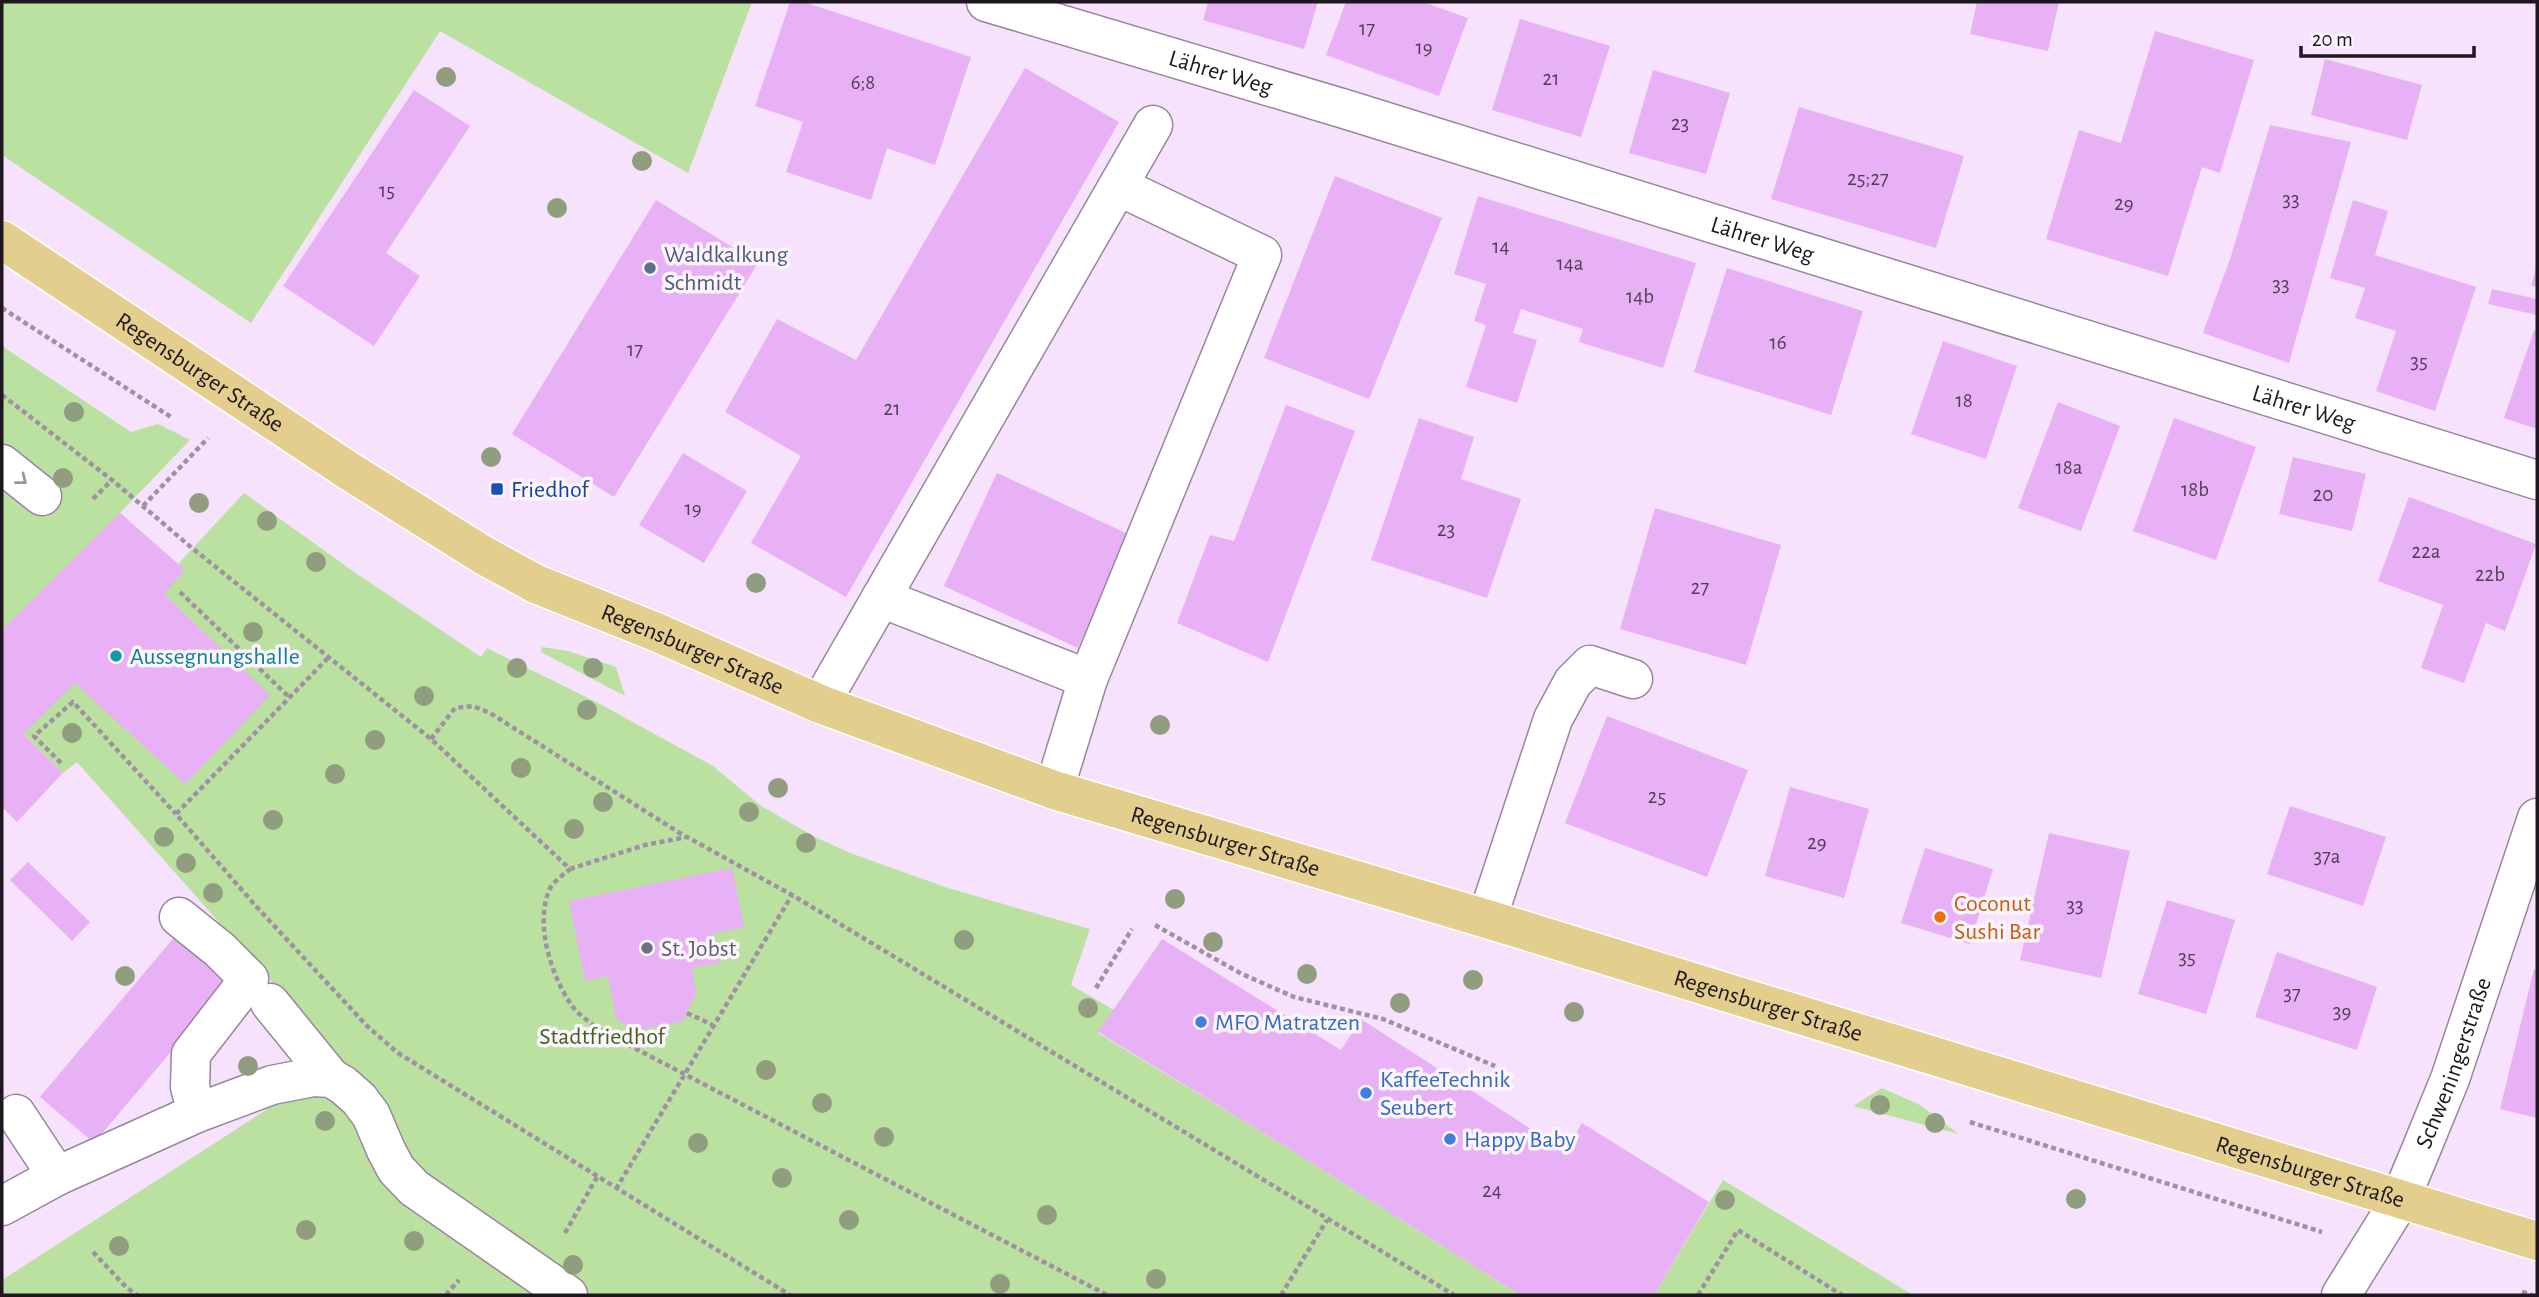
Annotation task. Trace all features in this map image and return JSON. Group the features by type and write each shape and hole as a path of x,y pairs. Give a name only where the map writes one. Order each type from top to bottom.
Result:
{"main road":[{"name":"Regensburger Straße","path":"2,240 349,471 472,548 536,584 656,632 820,704 1055,790 1487,919 2537,1241"}],"street":[{"name":"Lährer Weg","path":"986,2 1348,110 2537,480"},
{"path":"820,704 1153,125"},
{"path":"1055,790 1088,679 1262,255 1118,186"},
{"path":"2,464 42,496"},
{"path":"881,598 1088,679"},
{"path":"1487,919 1553,719 1573,682 1590,665 1633,679"},
{"name":"Schweningerstraße","path":"2341,1295 2400,1200 2450,1079 2537,818"},
{"path":"179,917 220,950 248,979 191,1054 190,1087 197,1113"},
{"path":"270,1003 331,1078 343,1085 365,1107 396,1169 414,1188 554,1286"},
{"path":"2,1206 57,1176 197,1113 282,1083 313,1077 331,1078"},
{"path":"16,1114 57,1176"}],"path":[{"path":"2,395 144,506 431,739 570,869"},
{"path":"144,506 243,399"},
{"path":"180,592 290,698"},
{"path":"176,814 328,658"},
{"path":"61,763 34,736 73,702 254,904 377,1035 398,1053 790,1295"},
{"path":"431,739 456,708 473,706 490,713 687,837 792,895 1454,1295"},
{"path":"687,837 645,845 570,869 548,891 544,918 550,957 571,1006 598,1029 1107,1295"},
{"path":"616,1189 792,895"},
{"path":"1155,925 1242,974 1294,997 1383,1019 1495,1066"},
{"path":"1096,988 1132,929"},
{"path":"687,1013 713,1025"},
{"path":"554,1286 597,1177"},
{"path":"1281,1295 1327,1220"},
{"path":"1698,1295 1738,1230 1843,1295"},
{"path":"93,1252 137,1295"}],"green space":[{"path":"2,2 752,2 688,173 440,31 251,323 2,155"},
{"name":"Stadtfriedhof","path":"2,346 131,432 158,424 190,440 120,513 178,564 244,493 357,574 481,657 487,648 600,704 713,766 761,806 815,837 850,853 948,888 1090,929 1071,985 1114,1010 1098,1033 1288,1148 1520,1295 2,1295 2,1280 342,1061 77,762 63,773 23,734 2,725"},
{"path":"542,647 568,651 616,667 625,696 541,652"},
{"path":"1882,1088 1920,1105 1959,1134 1853,1106"},
{"path":"1723,1180 1913,1295 1654,1295"}],"building":[{"path":"790,2 804,2 971,57 935,165 887,148 871,200 786,172 803,122 755,106"},
{"path":"1208,2 1318,2 1304,49 1203,20"},
{"path":"1346,2 1423,2 1468,18 1439,96 1326,55"},
{"path":"1977,2 2059,2 2048,51 1970,34"},
{"path":"1520,19 1610,46 1581,137 1492,110"},
{"path":"2155,31 2254,60 2220,173 2202,167 2168,276 2046,239 2079,130 2121,143"},
{"path":"2325,59 2422,85 2407,140 2311,115"},
{"path":"1025,68 1119,122 846,597 751,543 801,456 725,412 777,319 856,360"},
{"path":"1653,70 1730,93 1706,174 1629,153"},
{"path":"414,90 470,126 386,253 420,276 374,346 283,286"},
{"path":"1799,107 1964,156 1936,248 1771,199"},
{"path":"2270,125 2351,142 2289,363 2203,333 2231,256"},
{"path":"1335,176 1442,218 1369,399 1264,358"},
{"path":"1478,196 1696,263 1663,368 1579,342 1583,329 1521,309 1513,333 1537,340 1517,403 1466,387 1486,325 1474,321 1486,284 1454,274"},
{"path":"656,200 758,263 614,497 512,434"},
{"path":"2353,200 2388,211 2375,255 2476,287 2435,411 2376,391 2396,331 2355,318 2365,288 2330,278"},
{"path":"1727,268 1863,311 1831,415 1694,372"},
{"path":"2537,268 2537,287 2531,286"},
{"path":"2492,289 2537,299 2537,315 2488,304"},
{"path":"2534,330 2537,331 2537,429 2504,418"},
{"path":"1943,341 2017,366 1986,459 1911,434"},
{"path":"2058,402 2120,426 2081,531 2018,508"},
{"path":"1286,405 1355,431 1268,662 1177,623 1210,535 1234,541"},
{"path":"1419,418 1474,437 1461,479 1521,499 1487,598 1371,560"},
{"path":"2174,418 2256,447 2216,560 2133,531"},
{"path":"683,453 747,491 704,563 639,525"},
{"path":"2293,457 2366,474 2352,531 2279,514"},
{"path":"997,473 1130,535 1078,648 944,586"},
{"path":"2409,497 2536,544 2505,631 2486,623 2464,683 2421,668 2443,605 2378,581"},
{"path":"1655,508 1781,545 1746,665 1620,629"},
{"name":"Aussegnungshalle","path":"120,513 185,570 164,594 270,695 185,784 75,683 23,734 63,773 17,822 2,807 2,630"},
{"path":"1607,716 1748,770 1707,877 1565,823"},
{"path":"1790,787 1869,809 1844,898 1765,876"},
{"path":"2290,806 2386,837 2363,906 2267,874"},
{"path":"2049,833 2130,851 2101,978 2020,960"},
{"path":"1925,848 1993,869 1970,944 1901,923"},
{"path":"28,862 90,922 72,941 10,880"},
{"name":"St. Jobst","path":"732,868 744,927 714,933 720,963 692,968 696,993 683,1021 635,1031 616,1019 608,976 585,981 569,901"},
{"path":"2167,900 2235,920 2206,1014 2138,994"},
{"path":"176,935 231,981 94,1143 40,1097"},
{"path":"1162,939 1341,1050 1361,1019 1565,1151 1582,1123 1709,1202 1654,1295 1520,1295 1098,1032"},
{"path":"2277,952 2377,987 2357,1050 2255,1017"},
{"path":"2534,969 2537,970 2537,1118 2500,1109"}],"place":[{"name":"Waldkalkung Schmidt","path":"650,268"},
{"name":"Friedhof","path":"497,489"},
{"name":"Aussegnungshalle","path":"116,656"},
{"name":"Coconut Sushi Bar","path":"1940,917"},
{"name":"St. Jobst","path":"647,948"},
{"name":"MFO Matratzen","path":"1201,1022"},
{"name":"KaffeeTechnik Seubert","path":"1366,1093"},
{"name":"Happy Baby","path":"1450,1139"}]}
